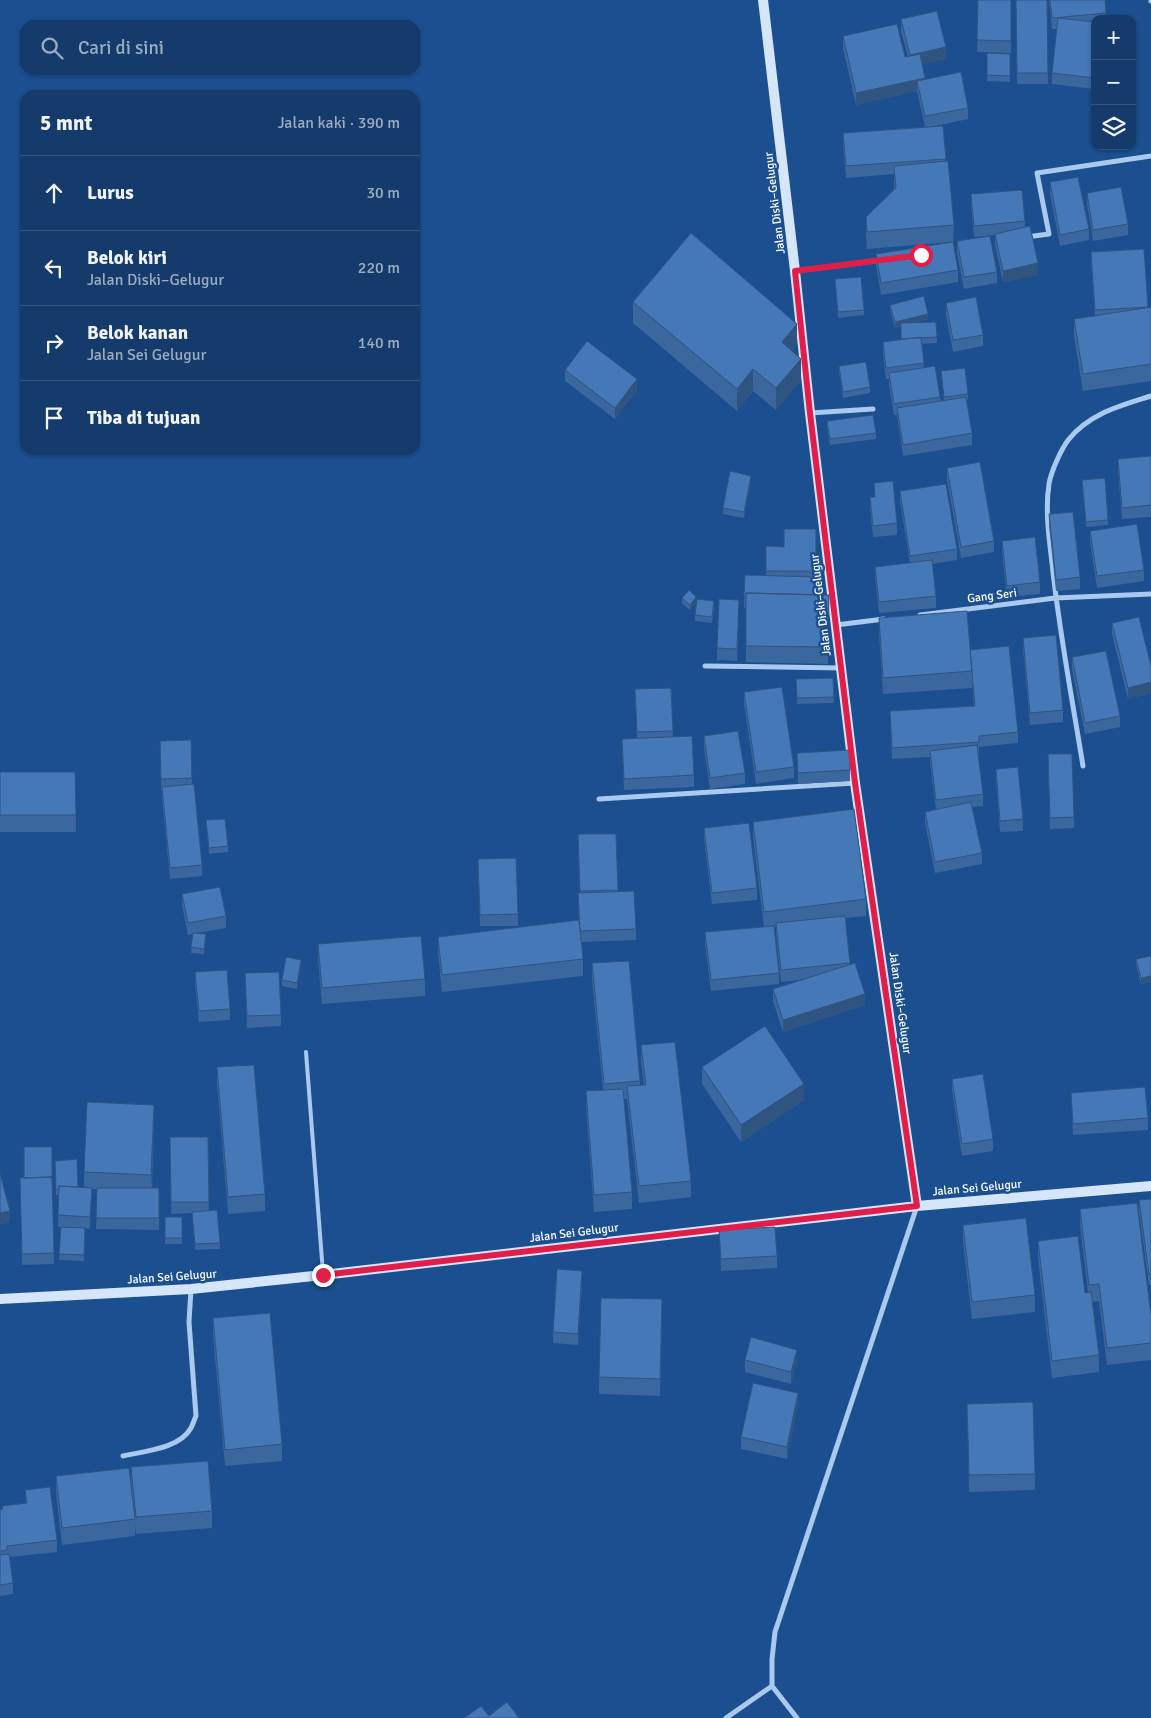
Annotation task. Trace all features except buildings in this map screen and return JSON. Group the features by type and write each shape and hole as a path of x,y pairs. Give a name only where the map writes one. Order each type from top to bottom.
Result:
{"main road":[{"name":"Jalan Diski–Gelugur","path":"763,0 810,413 855,783 917,1206"},
{"name":"Jalan Sei Gelugur","path":"0,1299 191,1289 917,1206 1151,1186"}],"street":[{"path":"1020,238 1049,234 1037,173 1151,156"},
{"path":"795,271 892,259"},
{"path":"1083,766 1056,598 1047,513 1049,482 1058,458 1068,441 1084,424 1110,409 1151,396"},
{"path":"810,413 873,409"},
{"name":"Gang Seri","path":"912,616 1056,598 1151,594"},
{"path":"836,626 893,618"},
{"path":"705,666 841,668"},
{"path":"599,799 855,783"},
{"path":"798,1718 772,1686 775,1632 917,1206"},
{"path":"123,1456 171,1444 184,1436 191,1428 196,1416 189,1322 191,1289"},
{"path":"726,1718 772,1686"}],"lane":[{"path":"306,1052 323,1275"}],"route":[{"path":"323,1275 917,1206 855,783 810,413 795,271 921,255"}]}
